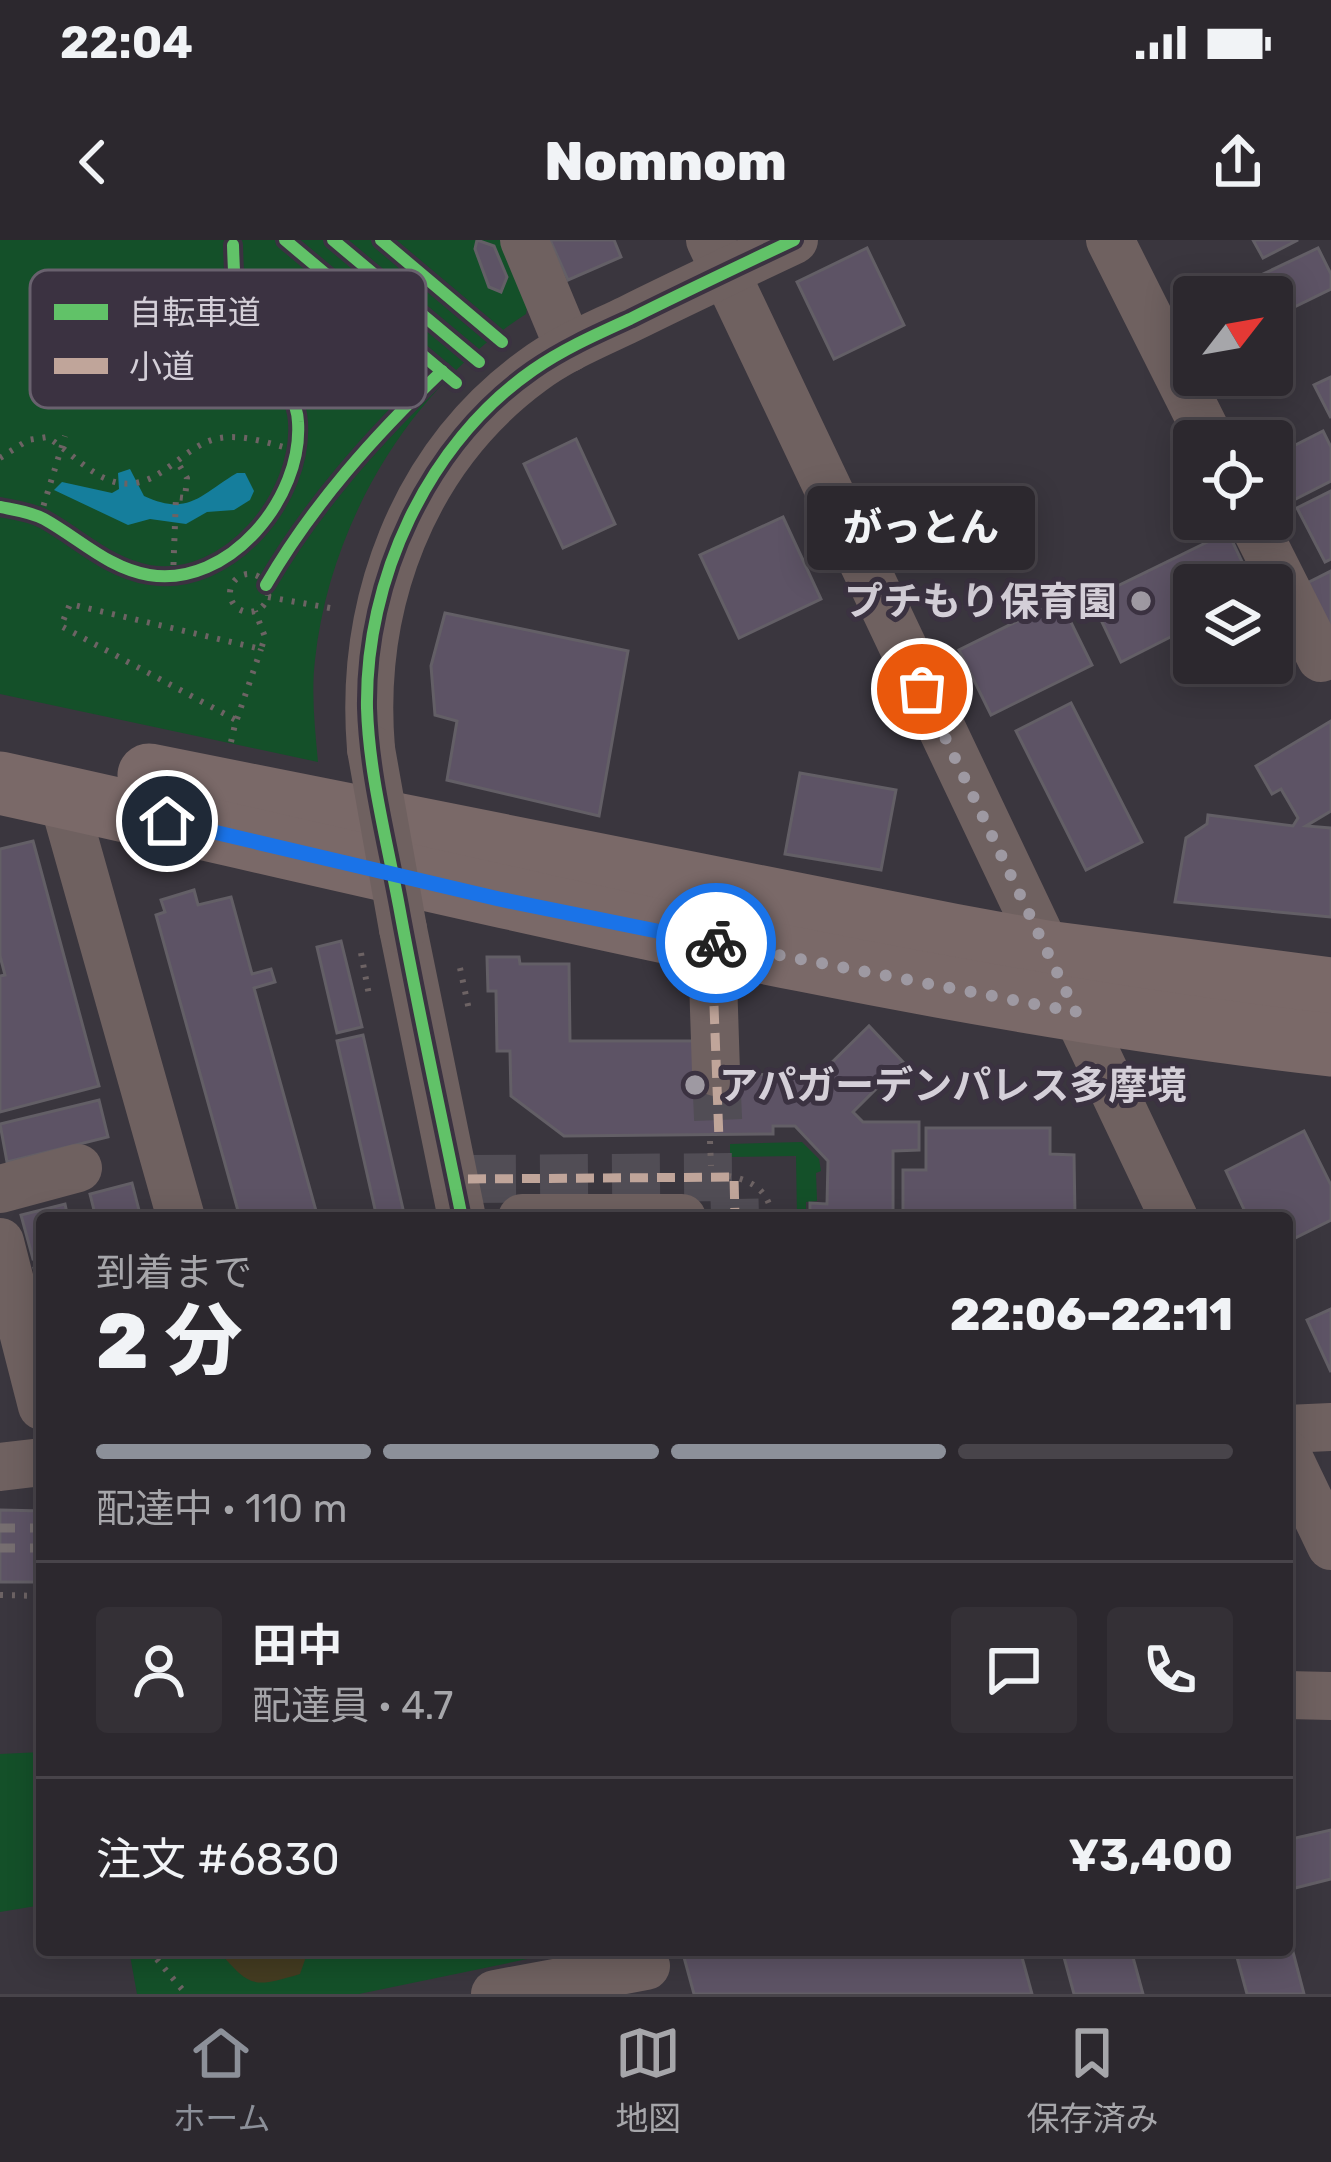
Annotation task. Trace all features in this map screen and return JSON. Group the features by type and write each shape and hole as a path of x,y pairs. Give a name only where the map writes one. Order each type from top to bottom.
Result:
{"main road":[{"path":"0,744 1046,952 1331,989"},
{"path":"0,782 499,899 980,997 1331,1045"}],"street":[{"path":"524,240 569,348"},
{"path":"461,1212 409,922 371,749 369,666 379,604 414,506 486,411 532,370 717,256 794,240"},
{"path":"1110,240 1200,420"},
{"path":"717,256 1171,1212"},
{"path":"1261,540 1321,658 1331,653"},
{"path":"62,796 179,1212"},
{"path":"713,979 716,1072"},
{"path":"0,1189 78,1168"},
{"path":"0,1242 36,1383"},
{"path":"1293,1429 1331,1427"},
{"path":"0,1467 36,1463"},
{"path":"1293,1467 1331,1546"},
{"path":"1293,1696 1331,1696"},
{"path":"495,1994 648,1970"}],"path":[{"path":"291,466 297,435"},
{"path":"55,526 34,515 65,436"},
{"path":"0,458 28,440 47,437 113,482 145,481 218,438 246,438 295,450"},
{"path":"178,464 187,478 185,498 176,497 166,576 189,573"},
{"path":"225,559 236,579"},
{"path":"255,611 277,566"},
{"path":"236,579 253,575 267,591 336,609"},
{"path":"236,579 232,601 240,610 255,611"},
{"path":"236,721 61,626 70,604 261,649"},
{"path":"227,754 265,637 255,611"},
{"path":"361,953 369,994"},
{"path":"460,968 469,1010"},
{"path":"710,1141 712,1166"},
{"path":"728,1176 758,1187 772,1212"},
{"path":"0,1595 36,1596"},
{"path":"154,1956 186,1994"}],"green space":[{"path":"0,240 506,240 529,295 526,314 484,345 426,404 426,270 30,270 30,408 422,408 383,463 338,558 315,660 318,762 0,694"},
{"path":"802,1142 819,1159 817,1201 806,1202 806,1212 797,1212 796,1156 730,1157 730,1144"},
{"path":"36,1752 36,1906 0,1912 0,1754"},
{"path":"130,1956 542,1956 359,1994 137,1994"}],"sand":[{"path":"223,1956 306,1956 300,1974 272,1982 253,1982"}],"water":[{"path":"130,469 144,496 159,502 194,500 237,473 245,473 254,491 250,500 234,510 207,512 186,524 150,519 128,525 54,490 62,482 112,493 119,489 118,473"}],"building":[{"path":"477,240 494,246 507,277 501,292 489,287 475,249"},
{"path":"550,240 614,240 621,257 568,280"},
{"path":"1253,240 1298,240 1263,258"},
{"path":"867,248 904,325 834,359 797,282"},
{"path":"1318,248 1331,274 1331,289 1293,308 1293,276 1261,275"},
{"path":"1331,377 1331,418 1314,385"},
{"path":"1323,431 1331,447 1331,481 1293,500 1293,446"},
{"path":"576,439 615,524 563,548 524,464"},
{"path":"1331,491 1331,559 1325,562 1297,508"},
{"path":"783,517 821,599 739,638 700,555"},
{"path":"1212,540 1232,540 1243,564 1173,564 1173,636 1121,662 1091,599"},
{"path":"1331,571 1331,630 1303,585"},
{"path":"1060,600 1092,665 991,715 959,650"},
{"path":"445,613 628,651 599,816 447,780 457,721 435,715 431,666"},
{"path":"1071,703 1142,842 1086,870 1016,731"},
{"path":"1331,721 1331,811 1306,826 1331,828 1331,917 1175,902 1186,838 1207,824 1208,815 1293,826 1298,818 1281,789 1272,794 1256,766"},
{"path":"800,773 896,790 881,870 785,854"},
{"path":"33,841 99,1086 0,1112 0,976 5,975 0,956 0,849"},
{"path":"194,890 198,905 231,897 252,974 271,969 275,982 254,988 316,1212 238,1212 156,915 165,912 161,900"},
{"path":"341,941 362,1027 337,1033 317,947"},
{"name":"アパガーデンパレス多摩境","path":"487,957 519,957 520,964 569,964 570,1041 704,1041 704,1075 820,1074 869,1026 903,1062 853,1112 863,1122 919,1122 919,1150 893,1151 893,1212 810,1212 810,1203 827,1204 828,1161 795,1126 773,1126 773,1134 564,1136 511,1096 510,1051 497,1051 496,991 488,991"},
{"path":"363,1035 404,1212 376,1212 337,1041"},
{"path":"99,1100 108,1137 7,1162 0,1124"},
{"path":"926,1128 1050,1128 1050,1154 1074,1155 1075,1212 903,1212 903,1170 926,1170"},
{"path":"1304,1131 1331,1185 1331,1220 1293,1239 1293,1212 1245,1212 1226,1171"},
{"path":"132,1183 139,1212 94,1212 90,1194"},
{"path":"65,1204 67,1212 36,1212 36,1258 33,1259 21,1215"},
{"path":"1331,1309 1331,1372 1307,1320"},
{"path":"0,1510 36,1511 36,1582 0,1582"},
{"path":"1331,1830 1331,1879 1293,1888 1293,1839"},
{"path":"1293,1952 1304,1994 1247,1994 1237,1956 1293,1956"},
{"path":"684,1956 1022,1956 1032,1994 694,1994"},
{"path":"1064,1956 1133,1956 1143,1994 1074,1994"}],"tunnel":[{"path":"716,1072 719,1140"},
{"path":"468,1179 734,1177 735,1212"}],"railway":[{"path":"0,1528 36,1528"},
{"path":"0,1548 36,1548"}],"marked path":[{"path":"713,979 719,1140"},
{"path":"468,1179 734,1177 735,1212"}],"cycle path":[{"path":"285,240 321,270"},
{"path":"333,240 369,270"},
{"path":"381,240 417,270"},
{"path":"461,1212 371,758 369,660 391,564 433,476 462,436 533,370 580,342 794,240"},
{"path":"233,245 235,270"},
{"path":"426,278 502,342"},
{"path":"426,318 479,362"},
{"path":"426,358 456,383"},
{"path":"426,387 442,371"},
{"path":"0,507 39,517 134,571 179,575 207,567 233,552 274,507 296,451 295,408"},
{"path":"266,585 346,472 404,408"}],"way so far":[{"path":"716,943 1076,1012 922,689"}],"place":[{"name":"プチもり保育園","path":"1141,601"},
{"name":"がっとん","path":"922,689"},
{"name":"アパガーデンパレス多摩境","path":"695,1085"}],"route":[{"path":"167,821 499,899 716,943"}]}
